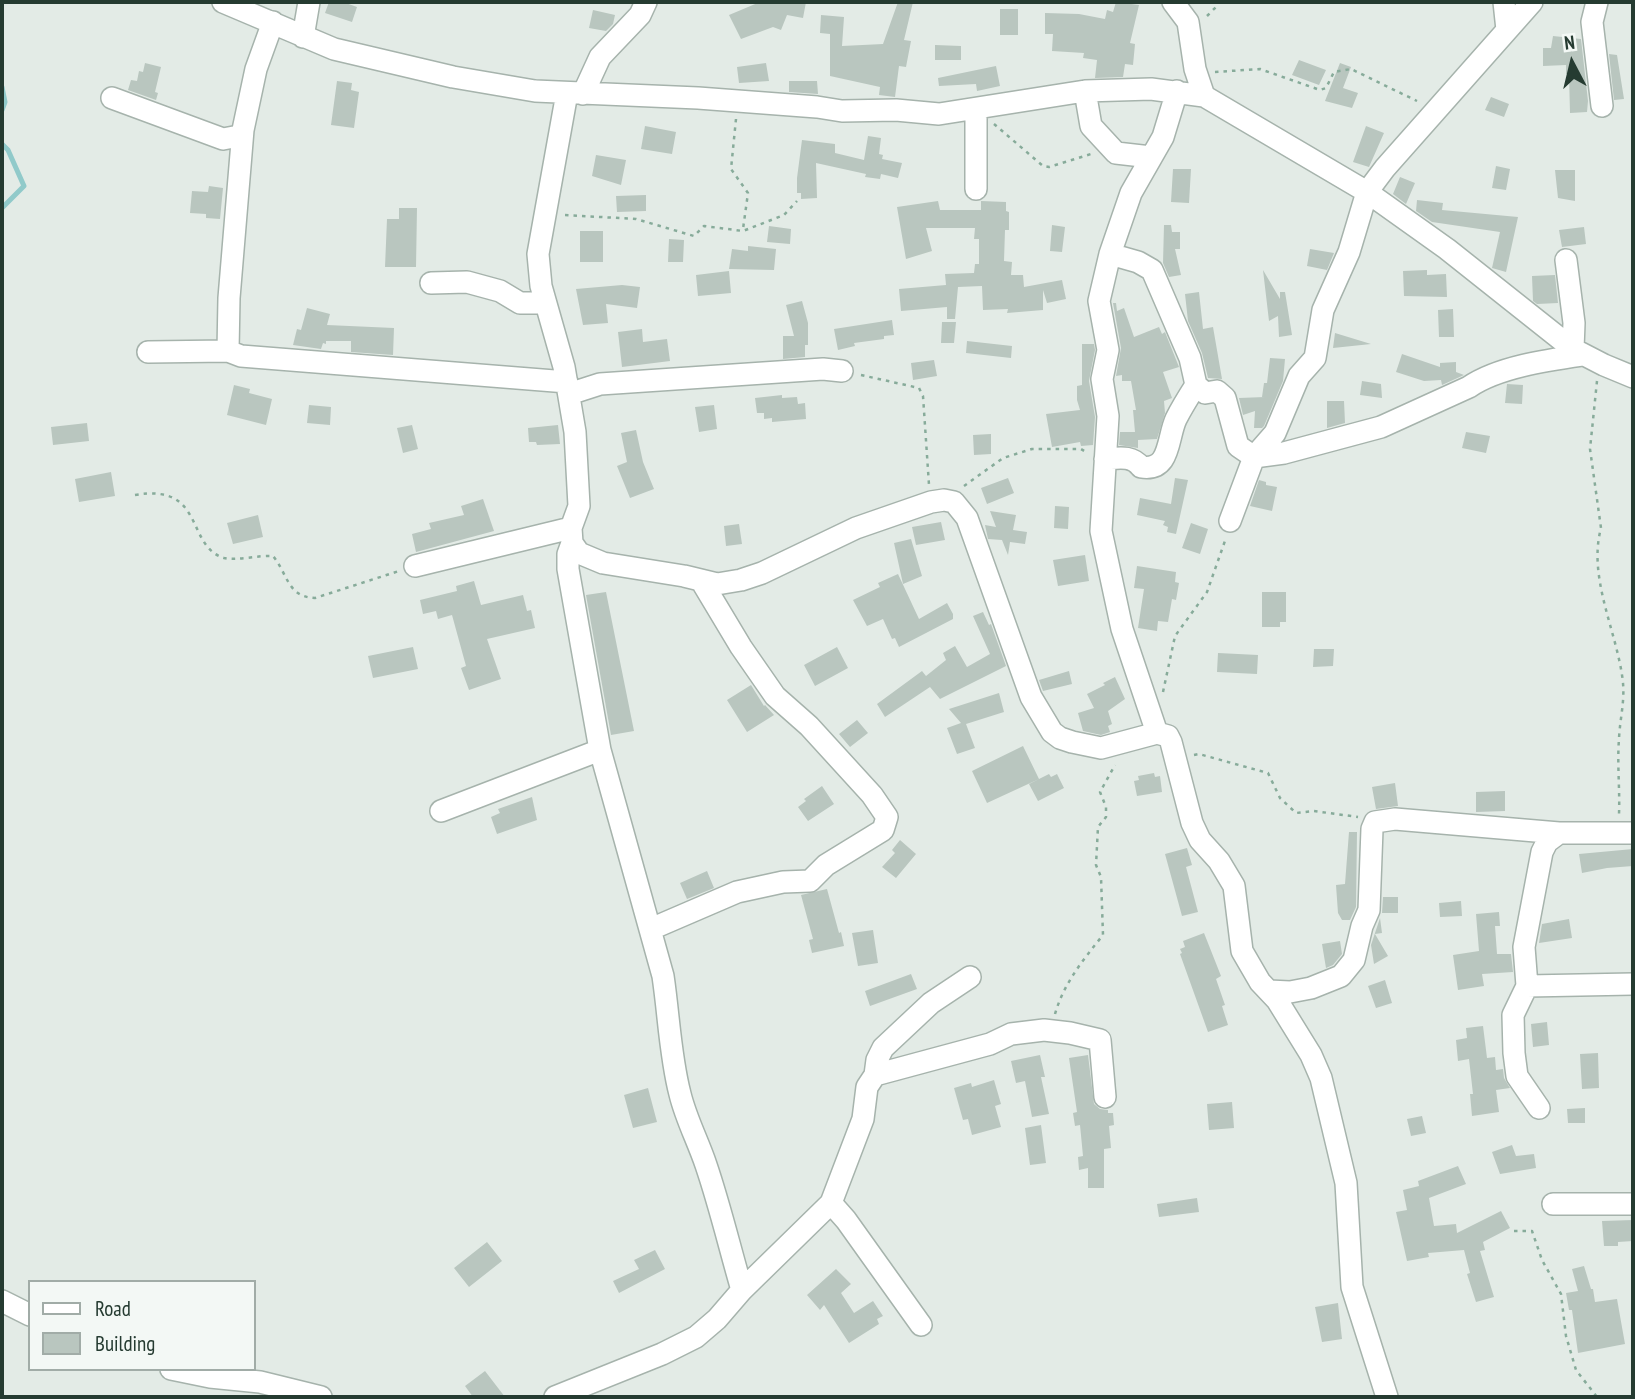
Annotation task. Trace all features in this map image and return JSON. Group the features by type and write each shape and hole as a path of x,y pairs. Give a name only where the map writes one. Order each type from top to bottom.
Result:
{"street":[{"path":"223,2 303,37 357,56 500,86 575,93 698,98 842,111 896,110 939,114 1084,91 1177,91 1204,96 1367,192 1447,249 1578,352 1633,377"},
{"path":"303,37 309,2"},
{"path":"654,2 646,2 640,15 600,57 575,93 538,254 541,286 568,388 575,432 579,506 568,569 600,750 663,976 669,1011 672,1059 679,1093 706,1165 742,1290"},
{"path":"1173,2 1188,22 1195,69 1204,96"},
{"path":"1504,2 1507,30"},
{"path":"1230,521 1254,457 1275,433 1299,376 1315,358 1323,310 1349,252 1367,192 1385,168 1532,2"},
{"path":"1597,2 1592,22 1602,106"},
{"path":"228,352 229,298 243,130 256,69 272,22"},
{"path":"1084,91 1091,126 1116,153 1151,157"},
{"path":"1157,733 1122,629 1101,531 1108,416 1102,379 1108,350 1099,301 1110,254 1131,193 1163,137 1177,91"},
{"path":"112,98 223,139 239,136 243,130"},
{"path":"975,109 976,189"},
{"path":"1105,459 1136,460 1141,467 1150,468 1161,463 1169,448 1175,422 1195,385 1190,358 1152,271 1138,262 1110,254"},
{"path":"1566,260 1578,352"},
{"path":"431,283 467,282 500,291 520,303 545,303"},
{"path":"148,352 228,352 241,356 568,388 823,369 842,371"},
{"path":"1195,385 1205,393 1217,391 1225,398 1238,446 1254,457 1284,453 1381,428 1481,379 1578,352"},
{"path":"572,536 579,553 588,559 717,584 762,573 856,527 937,501 954,502 967,518 1031,697 1045,724 1060,738 1101,748 1157,733 1168,736 1192,823 1200,840 1219,860 1234,886 1242,951 1260,982 1277,1000 1311,1055 1321,1078 1346,1184 1353,1287 1388,1397"},
{"path":"415,566 572,536"},
{"path":"651,929 737,892 783,882 810,881 826,865 883,830 887,817 872,795 809,726 775,696 741,647 702,582"},
{"path":"441,811 600,750"},
{"path":"1269,990 1290,992 1311,988 1341,976 1354,960 1362,926 1369,910 1372,829 1375,822 1395,819 1559,833 1625,832"},
{"path":"1539,1108 1517,1076 1513,1014 1527,986 1524,947 1542,852 1547,842 1559,833"},
{"path":"555,1397 662,1354 696,1337 717,1319 742,1290 831,1203 863,1119 867,1087 875,1075 877,1060 883,1048 931,1003 970,977"},
{"path":"1527,986 1633,984"},
{"path":"875,1075 990,1044 1012,1034 1044,1030 1070,1032 1100,1040 1105,1097"},
{"path":"831,1203 921,1325"},
{"path":"1553,1204 1633,1205"},
{"path":"2,1301 28,1314"},
{"path":"181,1371 260,1382 321,1397"}],"path":[{"path":"1195,69 1220,72 1260,69 1320,90 1325,88 1334,72 1351,69 1415,99 1430,119"},
{"path":"738,102 731,169 748,193 743,231"},
{"path":"975,109 1044,166 1049,167 1098,153"},
{"path":"546,214 636,219 694,236 704,226 743,231 784,215 797,201"},
{"path":"1604,365 1597,381 1590,449 1601,528 1598,538 1599,579 1623,676 1625,705 1619,739 1625,832"},
{"path":"842,371 919,388 923,396 937,501 1003,458 1032,449 1081,450 1105,459"},
{"path":"135,495 150,492 165,494 176,500 188,511 207,545 226,559 273,556 289,586 302,597 314,598 415,566"},
{"path":"1161,702 1175,636 1207,593 1230,521"},
{"path":"1044,1030 1051,1026 1060,997 1079,965 1103,935 1101,877 1096,865 1098,827 1106,817 1100,792 1130,741"},
{"path":"1177,761 1199,754 1268,773 1280,799 1296,813 1314,811 1368,818 1375,822"},
{"path":"1514,1231 1532,1231 1542,1260 1561,1294 1566,1336 1576,1370 1597,1397"}],"building":[{"path":"329,2 343,2 357,7 352,22 325,13"},
{"path":"760,2 806,2 803,18 787,15 781,30 773,27 741,39 729,15"},
{"path":"898,2 913,2 904,40 911,41 906,67 899,66 895,97 879,95 880,87 830,76 830,34 820,33 821,15 844,17 842,46 883,44"},
{"path":"1116,2 1139,5 1130,43 1135,44 1133,65 1125,64 1123,77 1095,78 1097,60 1083,58 1084,53 1052,51 1053,34 1045,34 1045,13 1079,14 1105,19 1107,10 1113,12"},
{"path":"1000,9 1018,9 1018,35 1000,35"},
{"path":"593,10 615,15 613,24 606,31 589,28"},
{"path":"1553,36 1581,39 1587,112 1570,113 1569,74 1566,74 1566,65 1543,66 1543,48 1551,48"},
{"path":"935,45 961,46 961,60 935,60"},
{"path":"1609,54 1617,55 1624,99 1614,100"},
{"path":"1299,60 1326,70 1319,85 1292,75"},
{"path":"145,63 161,67 155,92 158,93 156,100 128,90 131,80 137,81 139,71 143,72"},
{"path":"766,63 769,81 739,83 737,67"},
{"path":"1340,63 1351,67 1343,88 1358,93 1352,108 1325,101"},
{"path":"996,66 1000,86 977,91 976,84 939,86 938,78"},
{"path":"337,81 352,83 351,90 359,92 354,128 331,125"},
{"path":"789,81 817,81 818,94 789,92"},
{"path":"1491,97 1509,104 1504,117 1485,110"},
{"path":"645,126 676,132 672,154 641,149"},
{"path":"1366,126 1384,133 1369,167 1353,162"},
{"path":"868,136 881,138 879,154 883,155 882,159 902,163 898,178 881,174 880,179 865,177 866,174 816,163 817,198 801,199 801,193 797,193 797,178 802,140 835,144 835,153 864,160"},
{"path":"596,155 626,160 621,185 592,176"},
{"path":"1496,166 1510,169 1506,190 1492,188"},
{"path":"1173,169 1191,169 1189,203 1171,202"},
{"path":"1555,170 1575,170 1575,201 1558,198"},
{"path":"1400,177 1415,183 1406,204 1393,194"},
{"path":"209,186 223,188 220,219 206,218 206,214 190,213 192,191 208,192"},
{"path":"646,195 646,211 617,212 616,196"},
{"path":"1417,200 1443,203 1442,210 1518,217 1506,272 1492,268 1500,232 1432,222 1416,211"},
{"path":"938,201 940,210 981,210 981,201 1006,202 1009,230 1005,230 1004,261 1012,262 1011,275 1023,275 1024,287 1062,280 1066,299 1047,303 1043,290 1043,310 1007,313 1008,309 983,310 982,286 958,287 955,319 947,319 947,307 901,311 899,289 946,285 945,274 974,273 975,264 979,264 979,239 974,239 975,228 926,228 932,251 906,259 897,207"},
{"path":"399,208 417,208 416,267 385,267 387,219 399,219"},
{"path":"1052,225 1065,227 1062,252 1050,251"},
{"path":"1164,225 1171,225 1172,232 1180,232 1180,249 1175,249 1181,275 1169,277 1163,263"},
{"path":"769,226 791,229 790,244 767,242"},
{"path":"1584,227 1586,244 1562,247 1559,230"},
{"path":"580,231 603,231 603,262 580,262"},
{"path":"669,239 684,240 683,262 668,262"},
{"path":"748,246 776,249 774,270 729,269 732,249 748,251"},
{"path":"1310,249 1334,253 1327,270 1307,266"},
{"path":"1263,270 1280,299 1280,292 1285,292 1292,335 1279,337 1278,316 1269,321"},
{"path":"1427,270 1427,275 1446,274 1447,297 1404,296 1403,271"},
{"path":"729,271 731,293 698,296 696,275"},
{"path":"1555,275 1558,303 1537,304 1533,301 1532,276"},
{"path":"622,285 640,287 637,308 606,304 608,323 583,325 576,289"},
{"path":"1199,292 1203,329 1213,327 1222,379 1208,378 1202,353 1188,321 1185,294"},
{"path":"802,301 808,323 805,357 783,359 783,336 794,336 786,305"},
{"path":"1113,303 1116,303 1117,311 1124,308 1134,337 1159,327 1162,334 1165,332 1179,367 1163,372 1172,398 1164,401 1165,413 1157,439 1138,440 1138,448 1119,445 1120,432 1135,432 1133,410 1136,410 1131,381 1122,381 1122,375 1116,376 1121,348"},
{"path":"307,308 330,314 327,325 394,328 393,355 351,352 351,341 326,341 321,349 293,345 297,329 301,330"},
{"path":"1453,309 1454,337 1439,337 1438,310"},
{"path":"892,320 894,335 854,343 855,346 838,350 834,329"},
{"path":"942,322 956,322 954,343 941,343"},
{"path":"642,329 643,342 667,339 670,361 622,367 618,332"},
{"path":"1335,333 1371,344 1333,348"},
{"path":"967,341 1012,346 1011,358 966,353"},
{"path":"1082,344 1094,344 1095,350 1089,381 1095,417 1093,445 1081,446 1080,442 1052,447 1046,414 1080,410 1077,386 1082,385"},
{"path":"1402,354 1440,367 1440,363 1456,362 1456,372 1464,375 1442,385 1441,380 1424,381 1396,372"},
{"path":"1270,358 1285,359 1283,381 1264,426 1254,428 1255,411 1243,415 1239,398 1265,397 1262,397"},
{"path":"934,360 937,376 913,380 911,363"},
{"path":"1362,381 1381,384 1382,398 1360,395"},
{"path":"1507,384 1523,385 1522,404 1505,403"},
{"path":"234,385 250,389 249,393 272,399 266,425 227,415"},
{"path":"782,395 782,398 797,397 798,404 805,403 806,419 772,422 772,418 764,419 764,413 757,413 755,398"},
{"path":"1327,401 1344,401 1345,423 1327,428"},
{"path":"309,405 331,407 330,425 307,423"},
{"path":"714,405 717,429 699,432 695,407"},
{"path":"87,423 89,441 53,445 51,427"},
{"path":"412,425 418,449 403,453 397,428"},
{"path":"558,425 560,444 537,445 536,442 529,442 528,428"},
{"path":"636,430 643,462 654,489 630,498 617,466 627,462 621,433"},
{"path":"1466,432 1490,436 1486,453 1462,448"},
{"path":"991,434 991,454 974,455 973,435"},
{"path":"111,472 115,496 79,502 75,479"},
{"path":"1008,478 1014,493 987,504 981,488"},
{"path":"1175,478 1188,480 1176,534 1167,532 1168,527 1163,525 1165,521 1137,515 1140,498 1171,504"},
{"path":"1259,480 1266,482 1266,485 1277,487 1272,511 1250,506"},
{"path":"483,499 494,531 416,552 412,534 431,529 429,523 464,515 461,506"},
{"path":"1055,506 1069,507 1068,529 1054,528"},
{"path":"990,511 1016,515 1013,530 1027,532 1025,544 1010,542 1008,555 1002,540 988,539 985,525 996,527"},
{"path":"258,515 263,537 233,544 227,523"},
{"path":"941,522 945,540 916,545 912,527"},
{"path":"1191,523 1208,529 1200,554 1182,548"},
{"path":"739,524 742,544 726,546 724,526"},
{"path":"911,539 922,576 903,584 894,543"},
{"path":"1085,555 1089,581 1058,586 1053,560"},
{"path":"1137,566 1176,572 1175,582 1179,583 1176,600 1172,599 1168,622 1158,621 1157,631 1138,628 1144,589 1134,588"},
{"path":"898,574 919,619 947,603 953,614 953,619 899,647 895,638 892,639 883,619 867,626 853,600 880,587 878,583"},
{"path":"474,581 481,605 523,595 527,611 531,610 535,628 487,639 501,679 469,690 461,668 466,666 452,615 438,619 436,611 423,614 420,600 457,591 456,586"},
{"path":"606,592 634,731 611,735 586,595"},
{"path":"1262,592 1286,592 1286,622 1280,622 1280,627 1262,627"},
{"path":"983,612 989,625 991,624 1006,666 940,699 930,687 885,717 877,704 922,671 926,676 946,660 943,653 955,646 967,667 990,654 973,616"},
{"path":"413,647 418,669 373,678 368,656"},
{"path":"837,647 848,668 815,686 804,665"},
{"path":"1314,649 1334,649 1333,666 1313,667"},
{"path":"1218,653 1258,655 1257,674 1217,672"},
{"path":"1069,671 1072,684 1043,691 1039,680"},
{"path":"1115,677 1125,699 1108,711 1112,724 1108,726 1110,732 1101,735 1083,731 1078,713 1094,708 1087,694"},
{"path":"751,685 764,706 774,715 747,732 727,700"},
{"path":"999,693 1004,712 966,724 975,748 957,754 947,728 961,723 949,709"},
{"path":"857,720 868,733 850,747 839,734"},
{"path":"1023,746 1039,779 987,803 972,771"},
{"path":"1154,773 1155,777 1160,776 1162,792 1137,796 1134,781 1139,780 1138,776"},
{"path":"1049,774 1051,777 1057,774 1064,788 1038,801 1029,784"},
{"path":"1395,783 1398,806 1376,809 1372,787"},
{"path":"822,786 834,804 808,821 798,807"},
{"path":"1505,791 1505,811 1476,812 1476,792"},
{"path":"532,797 537,820 497,834 491,817 500,813 498,809"},
{"path":"1349,832 1357,832 1356,907 1350,920 1342,920 1338,913 1336,885 1345,884"},
{"path":"900,840 916,854 896,878 882,867 895,853 892,850"},
{"path":"1187,848 1192,865 1186,867 1198,912 1182,916 1165,854"},
{"path":"1633,849 1633,866 1582,873 1579,854"},
{"path":"707,871 714,888 687,899 680,883"},
{"path":"827,889 844,946 812,953 809,940 813,939 801,895"},
{"path":"1383,897 1398,897 1398,913 1382,913"},
{"path":"1461,901 1462,916 1440,917 1439,903"},
{"path":"1499,912 1500,926 1495,926 1497,954 1511,954 1513,972 1482,974 1484,986 1458,990 1453,955 1479,951 1476,914"},
{"path":"1380,918 1382,933 1375,934 1388,956 1374,964 1371,945"},
{"path":"1569,919 1572,938 1539,943 1542,924"},
{"path":"873,930 878,963 858,966 852,933"},
{"path":"1204,933 1221,976 1216,979 1225,1005 1222,1006 1228,1025 1208,1032 1180,954 1180,949 1185,947 1183,941"},
{"path":"1340,941 1342,954 1333,965 1326,968 1322,944"},
{"path":"911,974 917,989 870,1006 865,991"},
{"path":"1385,980 1392,1003 1376,1008 1368,986"},
{"path":"1547,1022 1549,1045 1533,1047 1531,1024"},
{"path":"1483,1026 1487,1058 1495,1057 1496,1070 1503,1069 1504,1078 1510,1088 1496,1090 1499,1112 1472,1116 1470,1094 1473,1094 1469,1059 1458,1061 1456,1040 1467,1038 1466,1028"},
{"path":"1598,1053 1599,1088 1582,1089 1580,1054"},
{"path":"1040,1055 1045,1077 1041,1077 1049,1114 1032,1117 1025,1081 1016,1083 1011,1061"},
{"path":"1088,1055 1094,1104 1100,1109 1108,1110 1108,1113 1113,1113 1114,1125 1109,1126 1111,1148 1104,1149 1104,1188 1088,1188 1088,1168 1079,1170 1078,1157 1083,1156 1080,1125 1075,1126 1073,1113 1077,1112 1069,1058"},
{"path":"994,1080 1001,1104 995,1106 1001,1127 972,1135 968,1119 963,1120 954,1088 971,1083 972,1087"},
{"path":"648,1088 657,1122 633,1128 624,1095"},
{"path":"1232,1102 1234,1128 1209,1130 1207,1104"},
{"path":"1585,1108 1585,1123 1568,1123 1567,1109"},
{"path":"1422,1116 1426,1133 1411,1136 1407,1119"},
{"path":"1041,1125 1046,1163 1030,1165 1025,1128"},
{"path":"1512,1145 1516,1156 1534,1154 1536,1168 1500,1174 1492,1152"},
{"path":"1458,1166 1466,1184 1429,1198 1434,1226 1456,1224 1457,1233 1501,1211 1510,1228 1483,1242 1485,1250 1480,1251 1494,1297 1476,1302 1467,1274 1470,1273 1464,1250 1428,1253 1429,1257 1407,1261 1396,1212 1407,1210 1403,1190 1419,1186 1418,1181"},
{"path":"1197,1198 1199,1212 1159,1217 1157,1204"},
{"path":"1633,1220 1633,1241 1618,1242 1618,1246 1604,1246 1602,1221"},
{"path":"487,1242 502,1261 469,1287 454,1268"},
{"path":"655,1250 665,1269 619,1293 613,1281 639,1269 634,1260"},
{"path":"1584,1266 1595,1302 1617,1299 1625,1344 1578,1353 1572,1310 1569,1310 1566,1293 1578,1291 1572,1269"},
{"path":"836,1269 851,1284 841,1293 854,1313 873,1301 883,1316 877,1319 879,1324 849,1343 824,1305 820,1310 807,1295"},
{"path":"1338,1303 1342,1339 1322,1342 1315,1307"},
{"path":"485,1371 505,1397 473,1397 465,1386"}],"waterway":[{"path":"2,87 5,102 2,110"},
{"path":"2,144 8,150 24,186 2,208"}]}
